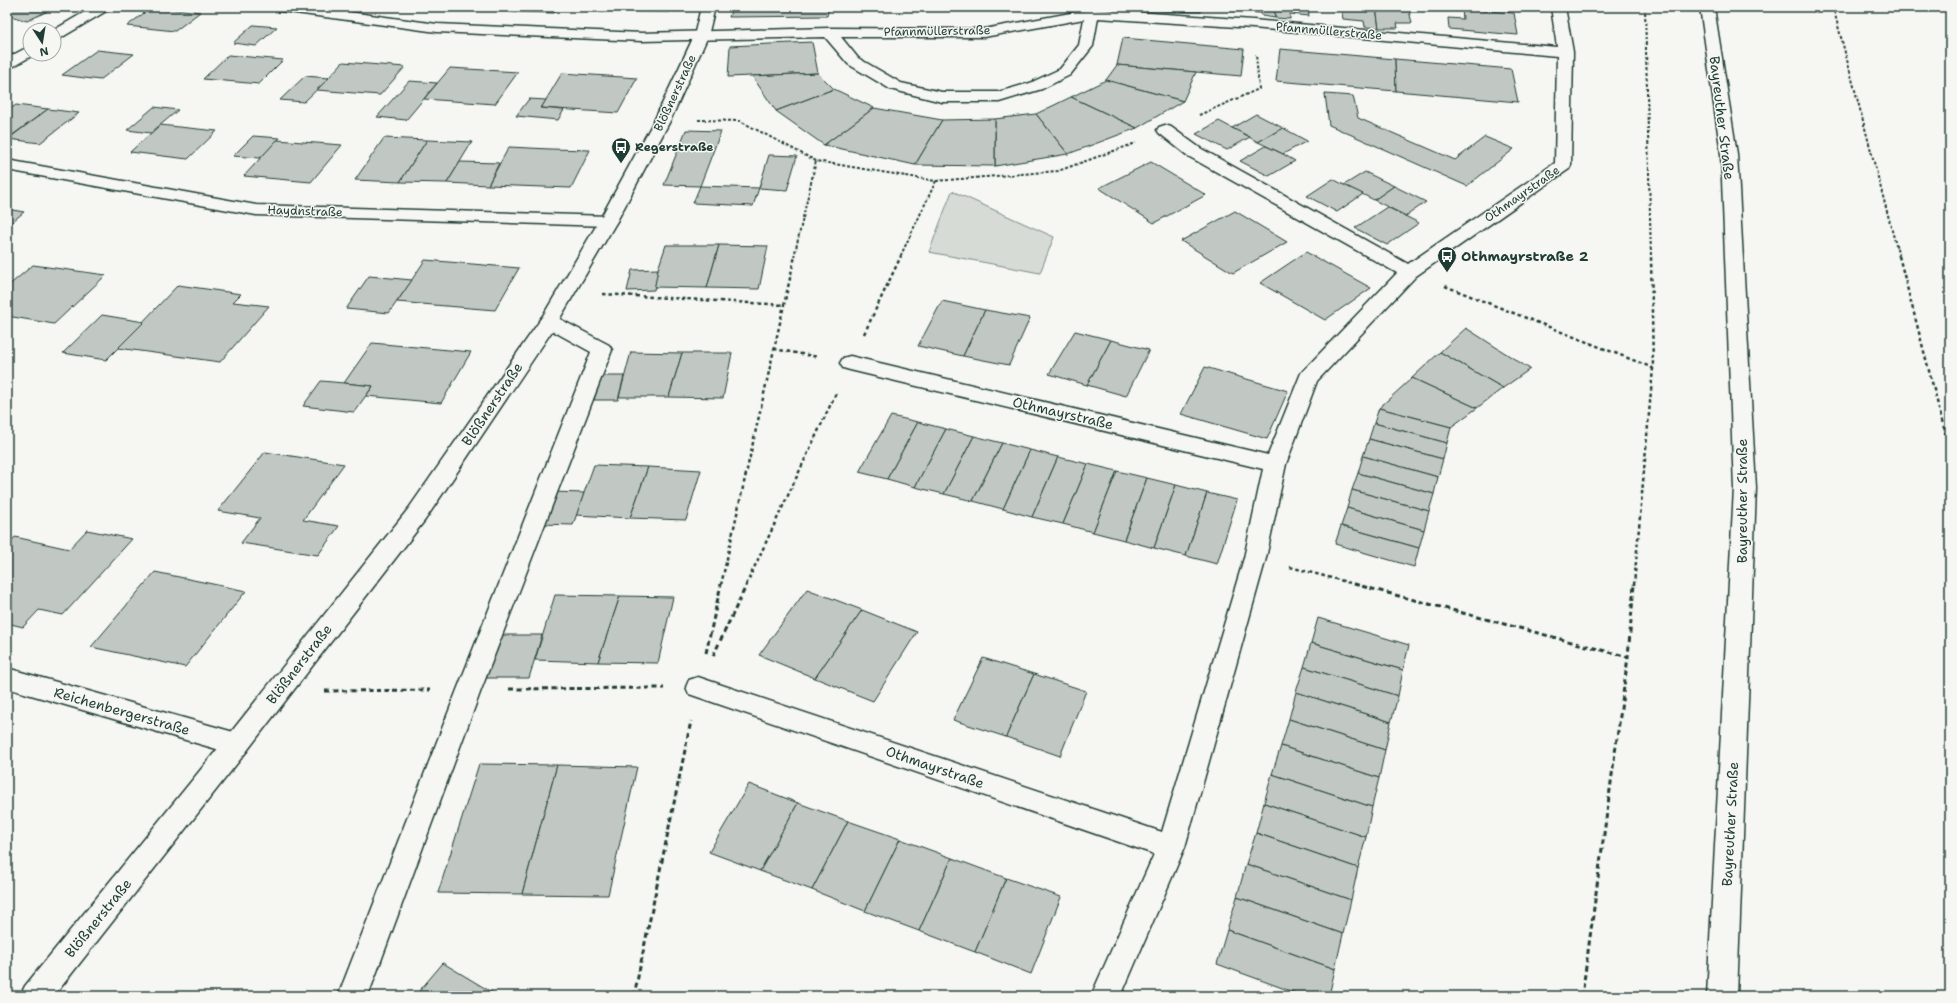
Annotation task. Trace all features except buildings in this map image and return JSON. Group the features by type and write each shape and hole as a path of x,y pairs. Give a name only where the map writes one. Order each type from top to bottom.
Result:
{"street":[{"path":"62,31 103,7"},
{"path":"280,7 437,28 642,37 701,36"},
{"name":"Blößnerstraße","path":"35,996 237,744 417,514 567,292 608,221 663,119 701,36 708,7"},
{"name":"Othmayrstraße","path":"1106,996 1171,847 1255,558 1275,464 1308,378 1409,272 1563,165 1565,52 1558,7"},
{"name":"Bayreuther Straße","path":"1707,7 1729,154 1745,488 1722,996"},
{"path":"829,32 853,61 896,86 942,97 999,97 1036,86 1065,72 1086,46 1092,13"},
{"name":"Pfannmüllerstraße","path":"701,36 829,32 984,33 1092,13 1253,24 1565,52"},
{"path":"7,65 22,56"},
{"path":"1164,130 1194,152 1409,272"},
{"name":"Haydnstraße","path":"7,165 256,210 608,221"},
{"path":"353,996 469,690 602,350 548,321"},
{"name":"Othmayrstraße","path":"850,363 1275,464"},
{"name":"Reichenbergerstraße","path":"7,678 237,744"},
{"name":"Othmayrstraße","path":"698,687 1171,847"}],"path":[{"path":"1582,996 1628,657 1652,368 1645,7"},
{"path":"1832,7 1950,451"},
{"path":"663,119 740,121 816,161 936,181 1058,171 1141,141 1259,89 1253,24"},
{"path":"634,996 698,687 816,161"},
{"path":"698,687 936,181"},
{"path":"1409,272 1652,368"},
{"path":"567,292 784,305"},
{"path":"774,349 850,363"},
{"path":"1255,558 1628,657"},
{"path":"279,691 698,687"}],"shaded area":[{"path":"952,191 1054,237 1040,273 929,252"}],"place":[{"name":"Regerstraße","path":"621,164"},
{"name":"Othmayrstraße 2","path":"1447,273"}]}
